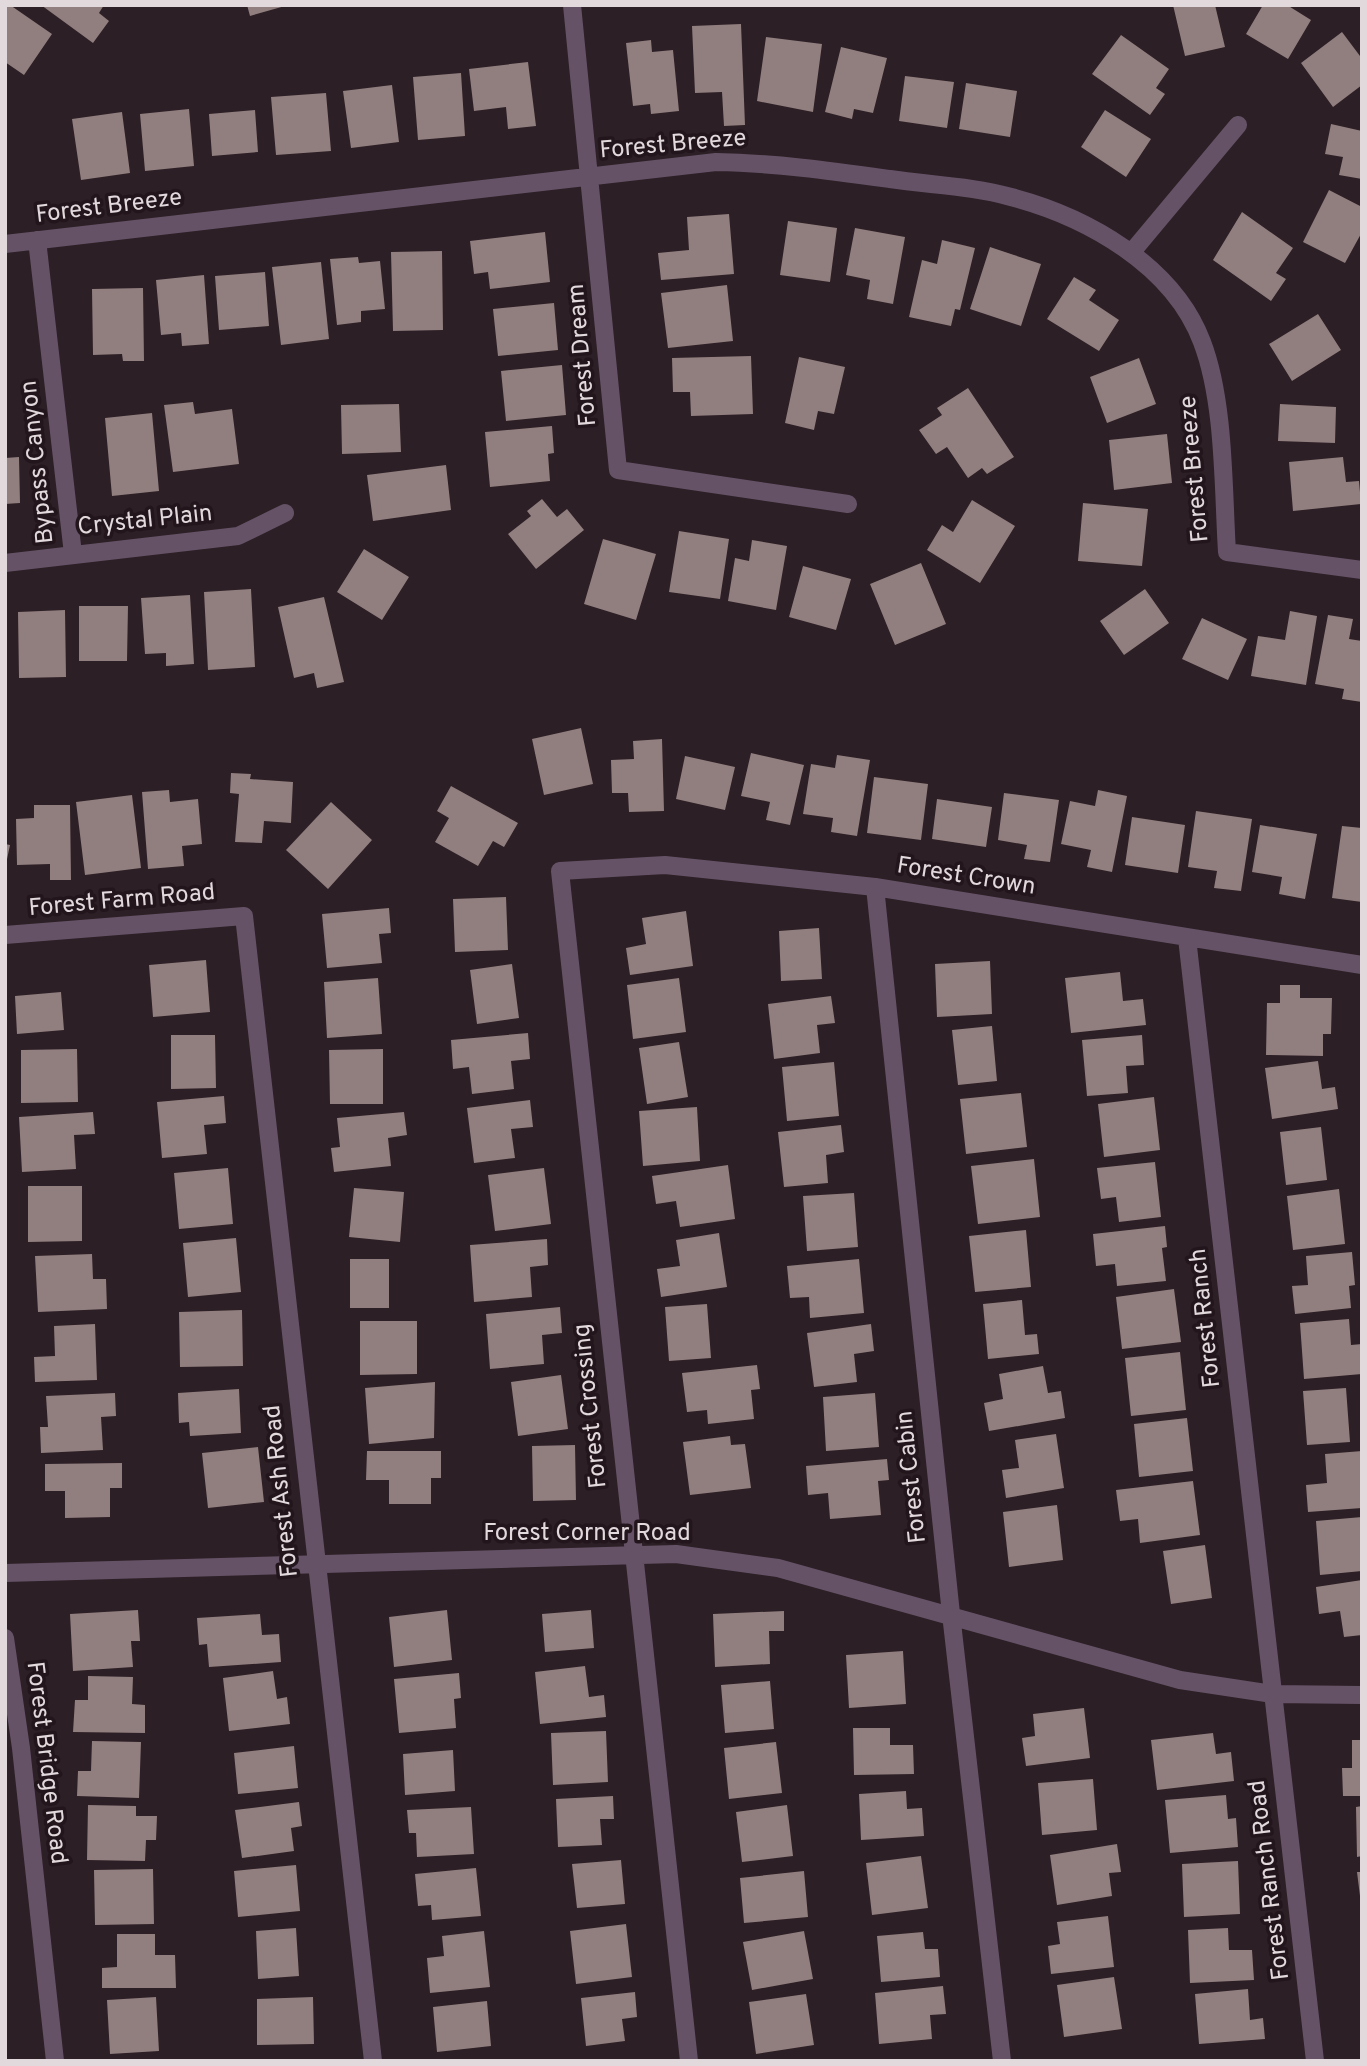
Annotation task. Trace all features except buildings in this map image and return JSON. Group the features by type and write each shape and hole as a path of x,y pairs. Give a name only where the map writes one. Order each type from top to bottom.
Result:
{"street":[{"name":"Forest Dream","path":"572,5 618,470 848,504"},
{"path":"1131,253 1238,125"},
{"name":"Forest Breeze","path":"5,244 716,162 771,163 996,194 1054,211 1131,253 1177,300 1202,342 1219,416 1227,552 1362,570"},
{"name":"Bypass Canyon","path":"37,240 73,554"},
{"name":"Crystal Plain","path":"5,563 238,536 285,513"},
{"name":"Forest Crown","path":"560,871 665,865 875,887 1362,965"},
{"name":"Forest Crossing","path":"560,871 631,1553 689,2061"},
{"name":"Forest Cabin","path":"875,887 951,1614 1002,2061"},
{"name":"Forest Farm Road","path":"5,935 244,916"},
{"name":"Forest Ash Road","path":"244,916 314,1564 373,2061"},
{"name":"Forest Ranch","path":"1187,937 1273,1694"},
{"name":"Forest Corner Road","path":"5,1573 676,1553 778,1568 951,1614 1180,1680 1273,1694 1362,1695"},
{"name":"Forest Bridge Road","path":"5,1638 21,1748 55,2061"},
{"name":"Forest Ranch Road","path":"1273,1694 1315,2061"}]}
